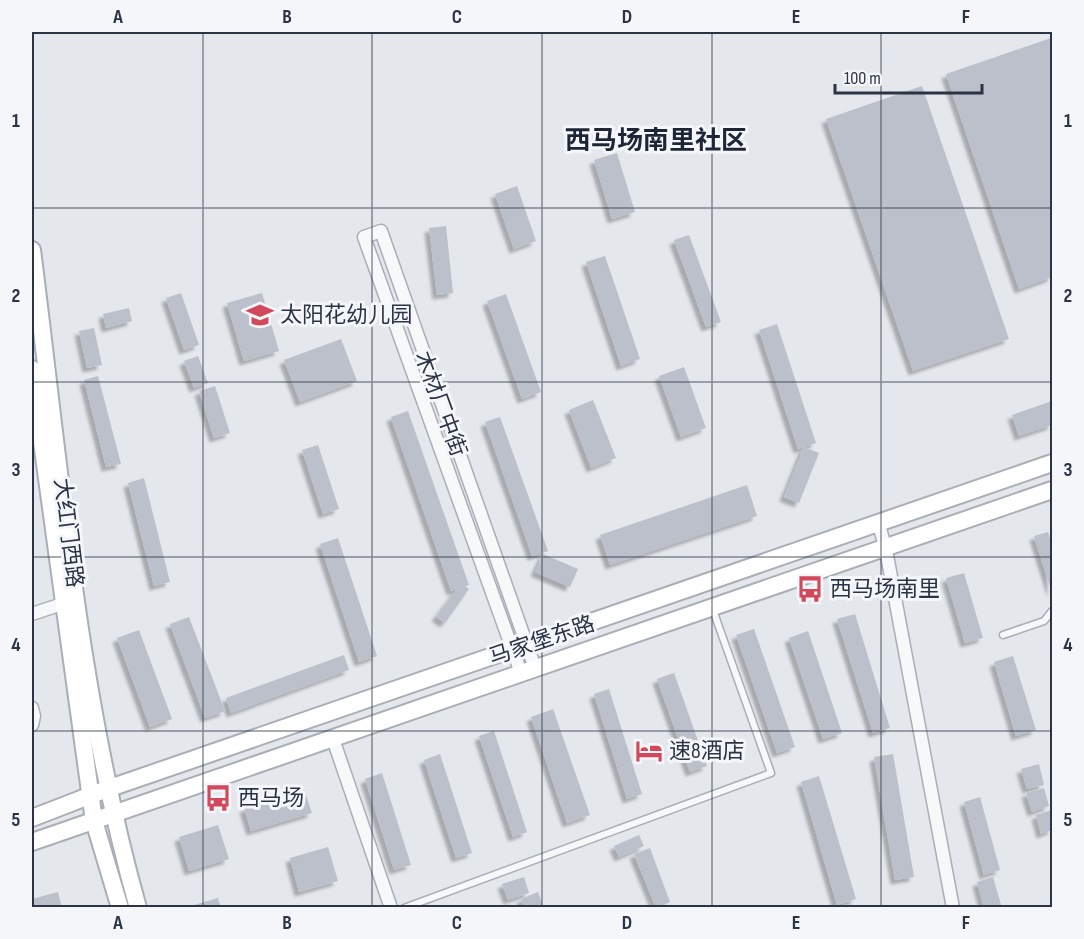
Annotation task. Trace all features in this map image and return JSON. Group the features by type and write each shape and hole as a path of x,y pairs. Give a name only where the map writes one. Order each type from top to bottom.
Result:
{"main road":[{"name":"大红门西路","path":"32,250 78,602 107,789 138,908"},
{"name":"大红门西路","path":"32,369 62,604 94,821 120,908"},
{"name":"马家堡东路","path":"32,818 107,789 879,525 1053,463"},
{"name":"马家堡东路","path":"32,842 886,550 1053,490"}],"street":[{"name":"木材厂中街","path":"520,648 364,237 381,231 528,671"},
{"path":"879,525 886,550 953,908"},
{"path":"32,614 62,604"},
{"path":"32,708 34,716 32,725"},
{"path":"333,739 391,908"}],"lane":[{"path":"405,908 771,773 713,609"},
{"path":"1003,635 1044,621 1053,611"}],"building":[{"path":"1051,38 1052,277 1019,289 946,74"},
{"path":"922,86 1009,339 913,371 826,119"},
{"path":"617,153 635,212 612,219 594,160"},
{"path":"517,186 536,241 514,249 495,194"},
{"path":"446,226 453,293 437,295 429,228"},
{"path":"689,235 721,322 706,327 674,240"},
{"path":"605,256 640,359 621,366 586,262"},
{"path":"181,293 199,345 184,350 166,298"},
{"path":"262,293 279,351 244,361 227,303"},
{"path":"506,294 541,392 522,399 487,301"},
{"path":"129,308 132,321 106,328 103,314"},
{"path":"777,324 816,443 798,449 759,330"},
{"path":"94,328 102,365 87,368 79,331"},
{"path":"341,339 357,381 300,402 284,360"},
{"path":"198,356 208,383 194,388 184,361"},
{"path":"684,367 706,428 681,437 659,376"},
{"path":"98,376 121,464 106,467 84,380"},
{"path":"215,386 230,433 214,438 199,391"},
{"path":"593,400 616,458 591,468 569,410"},
{"path":"1052,401 1052,425 1019,436 1012,415"},
{"path":"408,411 469,585 465,586 469,589 445,623 436,617 457,589 451,591 391,417"},
{"path":"500,417 548,551 532,556 485,422"},
{"path":"318,445 339,509 323,514 302,450"},
{"path":"804,447 819,453 799,503 784,497"},
{"path":"144,478 170,582 154,586 128,483"},
{"path":"747,485 757,516 610,565 600,535"},
{"path":"1048,532 1052,546 1052,593 1034,536"},
{"path":"338,538 377,656 359,662 320,544"},
{"path":"543,554 578,569 570,587 535,572"},
{"path":"964,573 983,638 965,643 946,578"},
{"path":"855,614 890,728 873,733 837,619"},
{"path":"189,617 225,711 205,718 170,624"},
{"path":"754,629 795,747 777,753 736,635"},
{"path":"139,630 172,719 150,727 117,638"},
{"path":"808,631 842,733 823,739 789,638"},
{"path":"344,655 349,670 231,713 226,698"},
{"path":"1013,656 1036,730 1016,736 994,662"},
{"path":"674,673 707,766 690,772 657,679"},
{"path":"609,689 642,794 627,799 594,694"},
{"path":"553,709 590,815 567,823 531,717"},
{"path":"494,731 527,832 513,837 479,736"},
{"path":"440,754 472,853 456,858 424,760"},
{"path":"893,754 914,877 895,880 874,757"},
{"path":"1039,764 1044,785 1027,789 1021,769"},
{"path":"382,773 411,865 394,870 365,779"},
{"path":"819,776 856,899 837,905 801,782"},
{"path":"1044,788 1049,806 1032,812 1026,793"},
{"path":"304,789 312,813 251,831 244,808"},
{"path":"980,797 1000,870 984,875 964,802"},
{"path":"1052,810 1052,830 1041,834 1036,815"},
{"path":"218,825 229,859 189,871 179,837"},
{"path":"639,835 644,846 619,857 614,846"},
{"path":"328,847 338,881 299,892 290,858"},
{"path":"650,848 670,902 656,908 634,854"},
{"path":"524,877 529,893 508,900 502,884"},
{"path":"993,877 1002,908 984,908 977,882"},
{"path":"58,892 62,908 32,908 32,899"},
{"path":"538,892 544,908 525,908 521,899"},
{"path":"218,898 221,908 187,908 187,907"}],"place":[{"name":"太阳花幼儿园","path":"260,315"},
{"name":"西马场南里","path":"810,589"},
{"name":"速8酒店","path":"649,751"},
{"name":"西马场","path":"218,798"}],"district":[{"name":"西马场南里社区","path":"656,141"}]}
